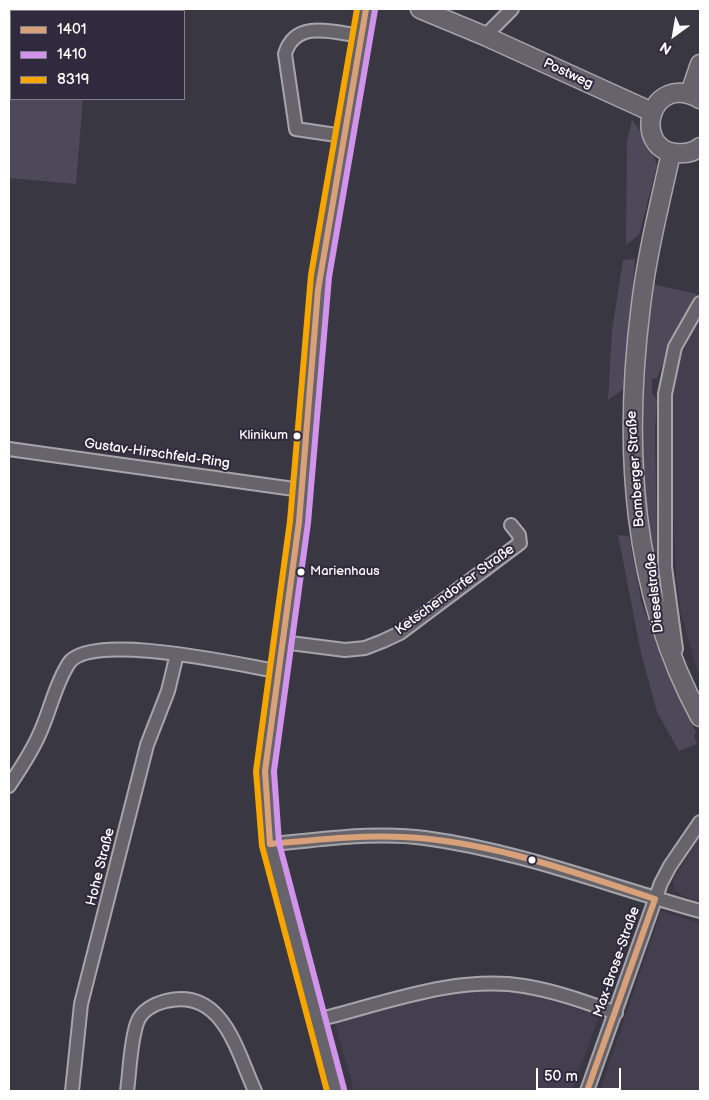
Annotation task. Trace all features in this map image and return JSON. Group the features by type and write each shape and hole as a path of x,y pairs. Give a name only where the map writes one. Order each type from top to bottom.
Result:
{"street":[{"path":"336,1091 270,844 265,771 302,490 318,290 366,9"},
{"name":"Postweg","path":"420,9 485,36 652,112"},
{"path":"485,36 512,9"},
{"path":"343,136 296,129 285,54 297,35 305,31 315,30 360,36"},
{"path":"700,64 695,96 678,92 667,95 658,102 652,112 650,125 653,137 660,147 671,153 683,154 700,147"},
{"name":"Bamberger Straße","path":"671,153 641,303 631,424 638,520 646,568 664,636 681,678 700,717"},
{"name":"Dieselstraße","path":"681,678 667,597 665,567 665,394 675,347 700,303"},
{"name":"Gustav-Hirschfeld-Ring","path":"9,450 302,490"},
{"name":"Ketschendorfer Straße","path":"282,642 345,650 365,648 392,637 520,543 519,535 511,525"},
{"path":"9,786 36,740 56,690 70,662 76,656 87,651 125,649 176,654 277,671"},
{"name":"Hohe Straße","path":"72,1091 81,1004 148,745 168,691 176,654"},
{"name":"Max-Brose-Straße","path":"587,1091 655,899 670,866 700,822"},
{"path":"270,844 352,837 424,838 558,867 655,899 700,911"},
{"path":"317,1020 410,995 486,984 538,989 616,1013"},
{"path":"127,1091 137,1023 150,1008 172,1000 204,1004 220,1017 255,1091"}],"shaded area":[{"path":"9,21 10,100 83,100 76,184 9,178"},
{"path":"632,120 646,142 657,165 639,235 626,245 627,141"},
{"path":"635,259 625,388 608,400 612,330 623,260"},
{"path":"652,284 697,294 675,332 657,378 652,379 652,393 657,400 655,431 657,553 654,556 649,553 638,439"},
{"path":"700,319 700,681 681,613 676,576 669,415 675,372 692,330"},
{"path":"618,535 629,536 641,601 663,663 696,732 694,736 697,744 679,751 657,712 641,653"},
{"path":"700,836 700,902 683,896 674,889 673,880"},
{"path":"661,911 700,923 700,1091 600,1091"},
{"path":"498,991 520,993 554,1001 599,1016 572,1091 354,1091 335,1023 403,1004 469,992"}],"transit line":[{"name":"8319","path":"327,1091 262,846 256,771 290,521 311,275 357,9"},
{"name":"1401","path":"270,844 265,771 299,522 318,290 366,9"},
{"name":"1410","path":"344,1089 279,843 274,771 308,523 329,277 375,10"},
{"name":"1401","path":"270,844 370,837 403,837 435,840 499,851 531,859 655,899"},
{"name":"1401","path":"587,1091 655,899"}],"place":[{"name":"Klinikum","path":"297,436"},
{"name":"Marienhaus","path":"301,572"}]}
